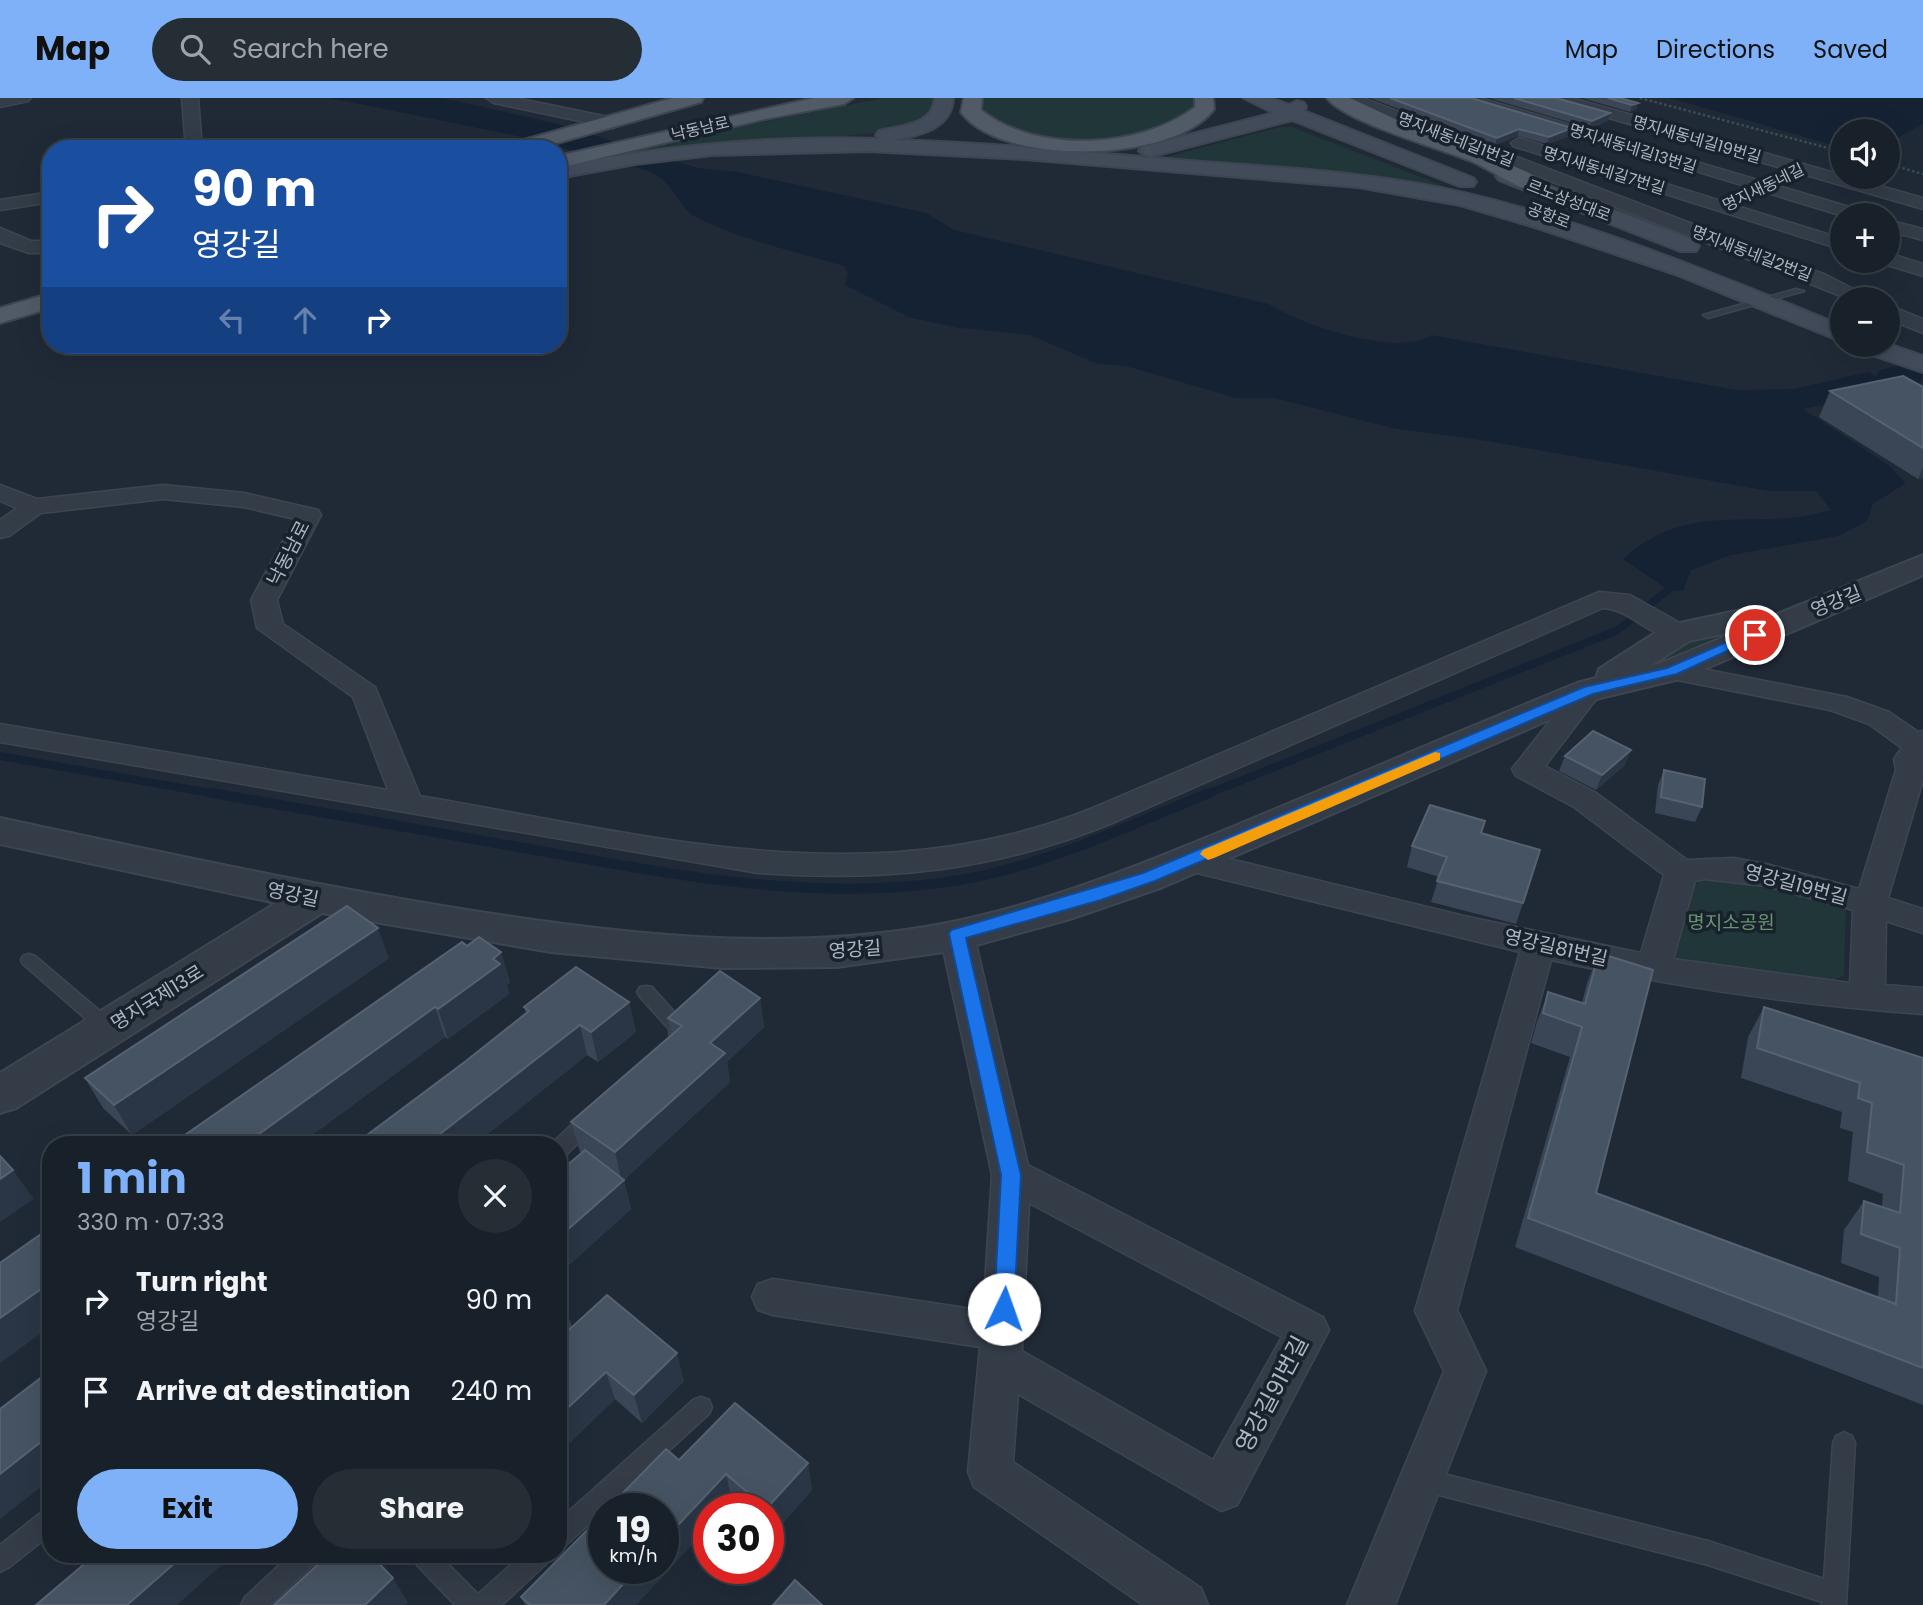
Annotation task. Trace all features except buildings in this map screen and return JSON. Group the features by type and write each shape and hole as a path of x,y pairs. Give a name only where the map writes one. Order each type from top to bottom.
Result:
{"main road":[{"path":"610,127 694,98"},
{"name":"낙동남로","path":"556,140 610,127 772,98"},
{"name":"낙동남로","path":"567,165 648,140 844,98"},
{"path":"567,166 915,129 938,118 944,109 944,98"},
{"path":"973,98 971,112 989,127 1027,139 1092,144 1148,138 1184,126 1205,109 1204,98"},
{"name":"공항로","path":"1253,98 1296,104 1830,330"},
{"path":"1336,98 1377,119 1516,171 1547,192"},
{"path":"1077,157 1161,149 1296,104"},
{"name":"르노삼성대로","path":"1296,104 1547,192 1670,230 1830,304"},
{"path":"758,146 902,145 1365,182 1504,210 1682,269"},
{"path":"0,300 42,288"},
{"path":"0,316 42,303"},
{"path":"1904,321 1923,341"},
{"path":"1900,356 1923,364"}],"street":[{"path":"0,102 23,98"},
{"path":"190,98 193,140"},
{"path":"494,98 610,127"},
{"name":"명지새동네길1번길","path":"1349,98 1487,152 1670,230"},
{"name":"명지새동네길13번길","path":"1464,98 1830,207"},
{"name":"명지새동네길19번길","path":"1555,98 1619,102 1800,169 1923,204"},
{"path":"1487,152 1619,102 1695,121"},
{"name":"명지새동네길7번길","path":"1515,142 1830,241"},
{"name":"명지새동네길","path":"1670,230 1830,156"},
{"path":"0,205 42,198"},
{"path":"1900,228 1923,235"},
{"name":"명지새동네길2번길","path":"1670,230 1837,287"},
{"path":"0,233 1,237 29,247 42,247"},
{"path":"1900,263 1923,270"},
{"path":"0,492 34,507"},
{"name":"낙동남로","path":"34,507 163,492 244,500 309,515 264,600 271,628 365,693 408,804"},
{"path":"0,531 34,507"},
{"name":"영강길","path":"0,831 314,898 614,947 808,952 895,946 957,934 1095,896 1193,860 1589,690 1672,671 1923,564"},
{"path":"0,733 758,863 849,864 975,855 1052,835 1382,698 1599,600 1621,601 1678,633"},
{"path":"1653,970 1681,872 1585,800 1527,769 1589,690 1678,633 1755,617 1796,618"},
{"name":"영강길","path":"1672,671 1837,702 1880,718 1920,742"},
{"name":"영강길19번길","path":"1681,872 1701,867 1735,868 1870,905 1915,787 1909,759 1920,742"},
{"name":"영강길81번길","path":"1193,860 1653,970 1867,999 1923,1001"},
{"name":"명지국제13로","path":"0,1095 314,898"},
{"path":"1867,999 1870,905 1923,921"},
{"path":"957,934 1011,1175 1004,1309 990,1472 1184,1605"},
{"path":"1371,1605 1465,1371 1436,1311 1539,943"},
{"name":"영강길91번길","path":"999,1360 1222,1489 1308,1329 1011,1175"},
{"path":"774,1297 978,1328 1004,1309"}],"lane":[{"path":"1707,315 1799,291"},
{"path":"29,960 108,1028"},
{"path":"646,992 679,1029 663,1046"},
{"path":"567,1141 600,1109"},
{"path":"567,1529 701,1407"},
{"path":"1422,1479 1708,1553 1834,1599 1844,1443"},
{"path":"0,1560 42,1526"},
{"path":"253,1605 298,1563"},
{"path":"431,1563 472,1605"},
{"path":"484,1605 530,1563"}],"path":[{"path":"1619,102 1830,153"},
{"path":"1900,167 1923,174"}],"green space":[{"path":"883,98 936,98 935,114 901,129 876,133 662,152 645,146"},
{"path":"980,98 1193,98 1195,107 1181,119 1162,129 1140,135 1116,139 1066,140 1026,135 997,124 981,116"},
{"path":"1281,127 1292,127 1461,193 1158,159"},
{"path":"1756,624 1659,664 1686,639"},
{"name":"명지소공원","path":"1705,876 1733,878 1846,904 1844,975 1829,983 1669,958 1695,886"}],"water":[{"path":"330,98 439,98 558,124 698,168 738,172 926,213 954,230 1269,304 1325,329 1373,341 1416,341 1431,335 1737,390 1794,389 1868,372 1898,389 1803,409 1887,464 1906,483 1873,504 1867,521 1839,536 1731,555 1691,570 1683,591 1668,590 1623,559 1648,540 1674,528 1699,522 1777,519 1831,510 1816,491 1769,491 1487,441 1392,428 1274,398 1236,398 1126,366 1098,364 1030,335 960,328 911,318 845,285 848,274 844,266 748,238 694,216 665,182 649,171 567,149 567,140 532,140"},
{"path":"1670,98 1923,98 1923,124 1900,136 1900,119 1830,119 1830,144"}],"waterway":[{"path":"1893,378 1907,375"},
{"path":"1205,795 1618,630 1668,590"},
{"path":"0,756 222,795"},
{"path":"212,793 690,876 744,883 853,889 906,887 960,880 1024,865 1087,843 1209,793"}],"slow traffic":[{"path":"1208,854 1435,756"}],"route":[{"path":"1004,1309 1011,1175 957,934 1095,896 1149,877 1589,690 1672,671 1755,635"}]}
